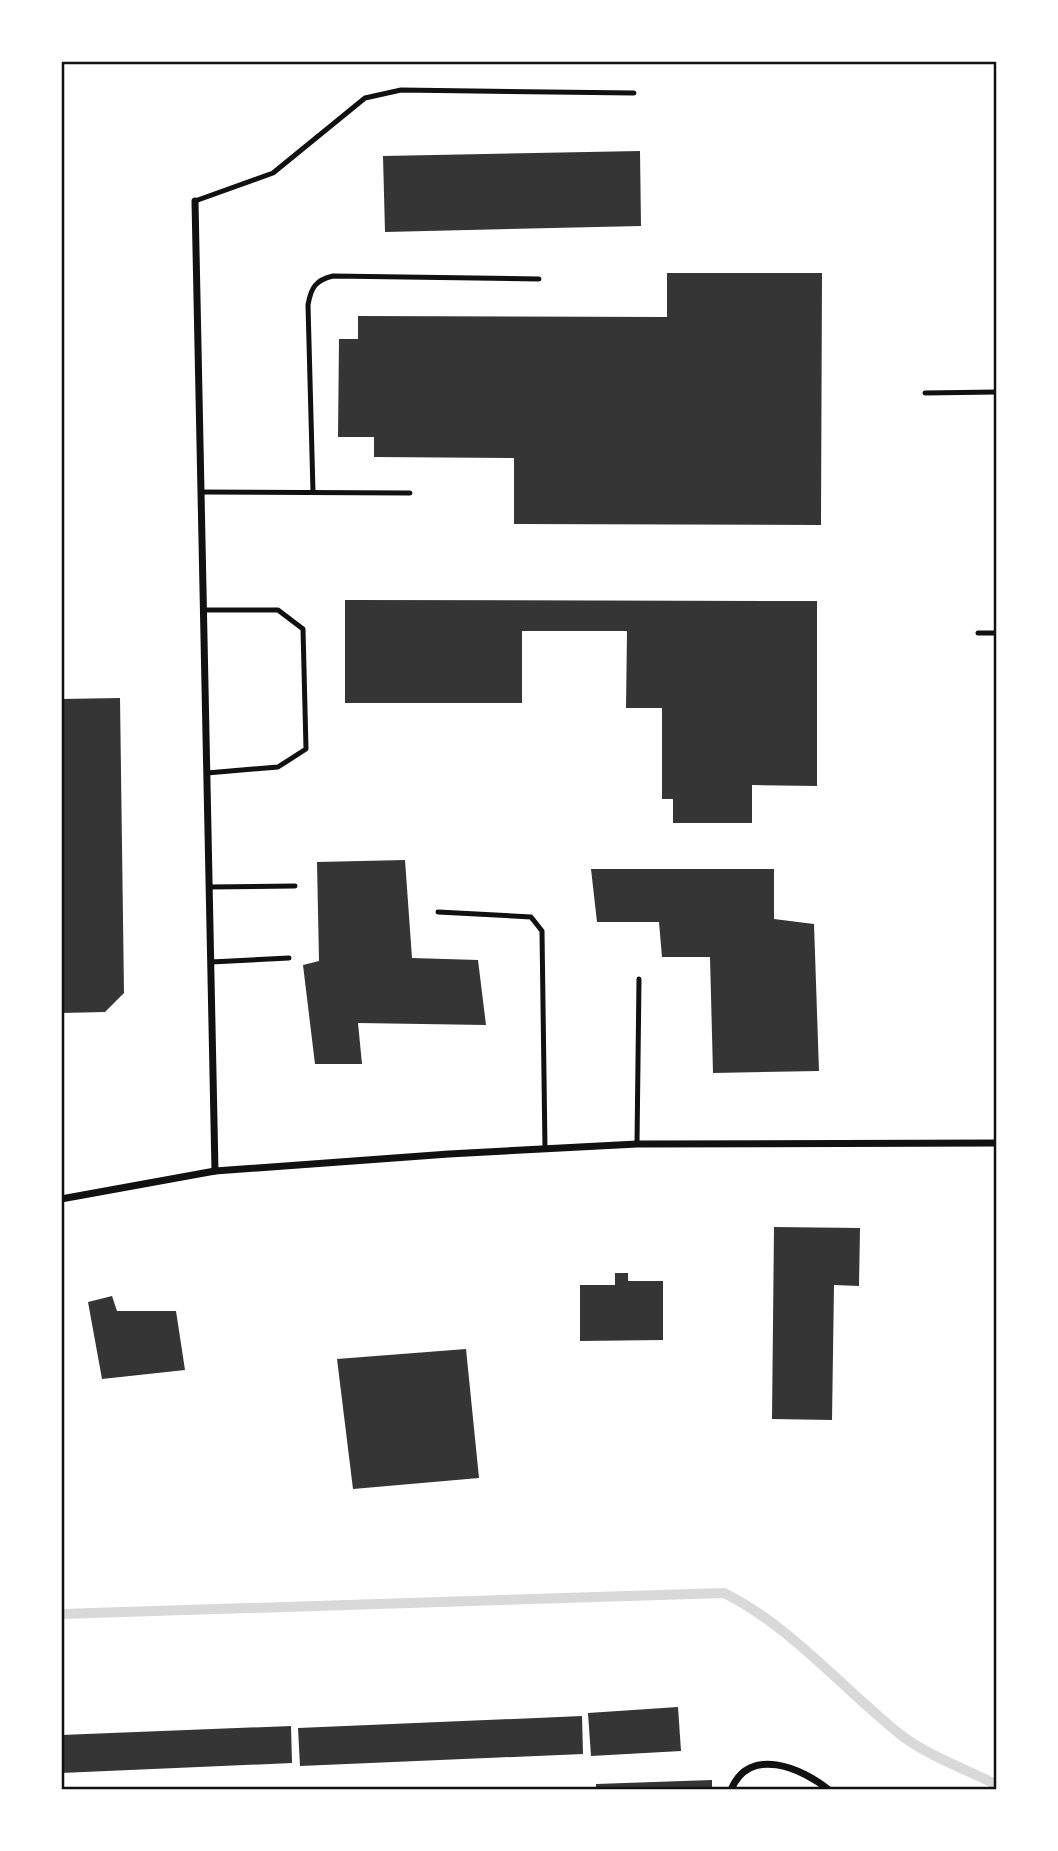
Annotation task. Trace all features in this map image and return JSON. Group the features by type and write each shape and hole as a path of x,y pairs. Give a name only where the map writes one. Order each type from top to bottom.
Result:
{"street":[{"path":"195,201 215,1171"},
{"path":"61,1199 215,1171 545,1149 637,1144 997,1143"},
{"path":"731,1790 747,1769 766,1761 812,1776 829,1790"}],"lane":[{"path":"195,201 273,173 365,98 401,90 634,93"},
{"path":"313,492 309,304 311,290 320,279 333,276 539,278"},
{"path":"925,393 997,392"},
{"path":"201,492 410,493"},
{"path":"204,610 278,610 303,629 306,736 306,749 278,767 207,773"},
{"path":"978,633 997,633"},
{"path":"209,887 295,886"},
{"path":"438,912 531,917 542,931 545,1149"},
{"path":"211,962 289,958"},
{"path":"637,1144 639,979"}],"building":[{"path":"640,151 641,226 385,232 383,156"},
{"path":"667,273 822,273 821,525 514,524 514,458 374,457 374,437 338,437 339,339 358,339 358,316 667,317"},
{"path":"345,600 817,601 817,786 752,785 752,823 673,823 673,799 662,799 662,708 626,708 627,631 522,631 522,703 345,703"},
{"path":"120,698 124,993 105,1012 61,1013 61,699"},
{"path":"405,860 412,958 478,960 486,1025 358,1023 362,1064 315,1064 303,965 319,961 317,862"},
{"path":"591,869 774,869 774,919 814,924 819,1071 713,1073 710,957 662,957 659,922 597,922"},
{"path":"774,1227 860,1228 859,1286 834,1285 832,1420 772,1419"},
{"path":"615,1273 628,1273 628,1281 663,1281 663,1340 580,1341 580,1285 615,1285"},
{"path":"112,1296 117,1311 176,1311 185,1370 102,1379 88,1302"},
{"path":"466,1349 479,1478 353,1489 337,1359"},
{"path":"678,1707 681,1751 591,1756 588,1713"},
{"path":"582,1716 583,1754 300,1766 298,1728"},
{"path":"291,1726 292,1763 61,1773 61,1735"},
{"path":"712,1780 712,1790 596,1790 596,1784"}],"waterway":[{"path":"61,1614 724,1593 794,1640 879,1717 912,1743 997,1785"}]}
